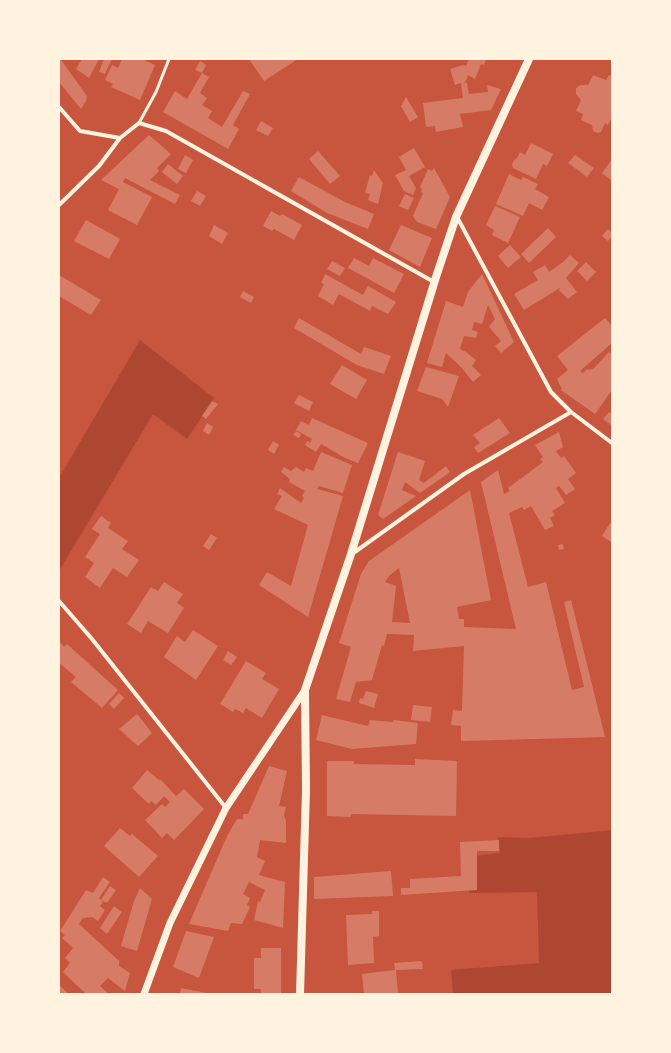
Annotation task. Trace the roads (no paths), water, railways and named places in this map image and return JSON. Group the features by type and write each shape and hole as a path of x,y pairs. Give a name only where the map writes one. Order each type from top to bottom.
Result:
{"main road":[{"path":"300,994 306,790 305,690 351,554 434,282 456,217 530,59"}],"street":[{"path":"59,107 80,131 120,138"},
{"path":"59,205 99,166 120,138 139,123 166,131 434,282"},
{"path":"456,217 551,392 571,412 612,443"},
{"path":"351,554 464,474 571,412"},
{"path":"59,601 92,639 226,808"},
{"path":"144,994 170,923 226,808 305,690"}],"lane":[{"path":"139,123 156,92 169,59"}]}
